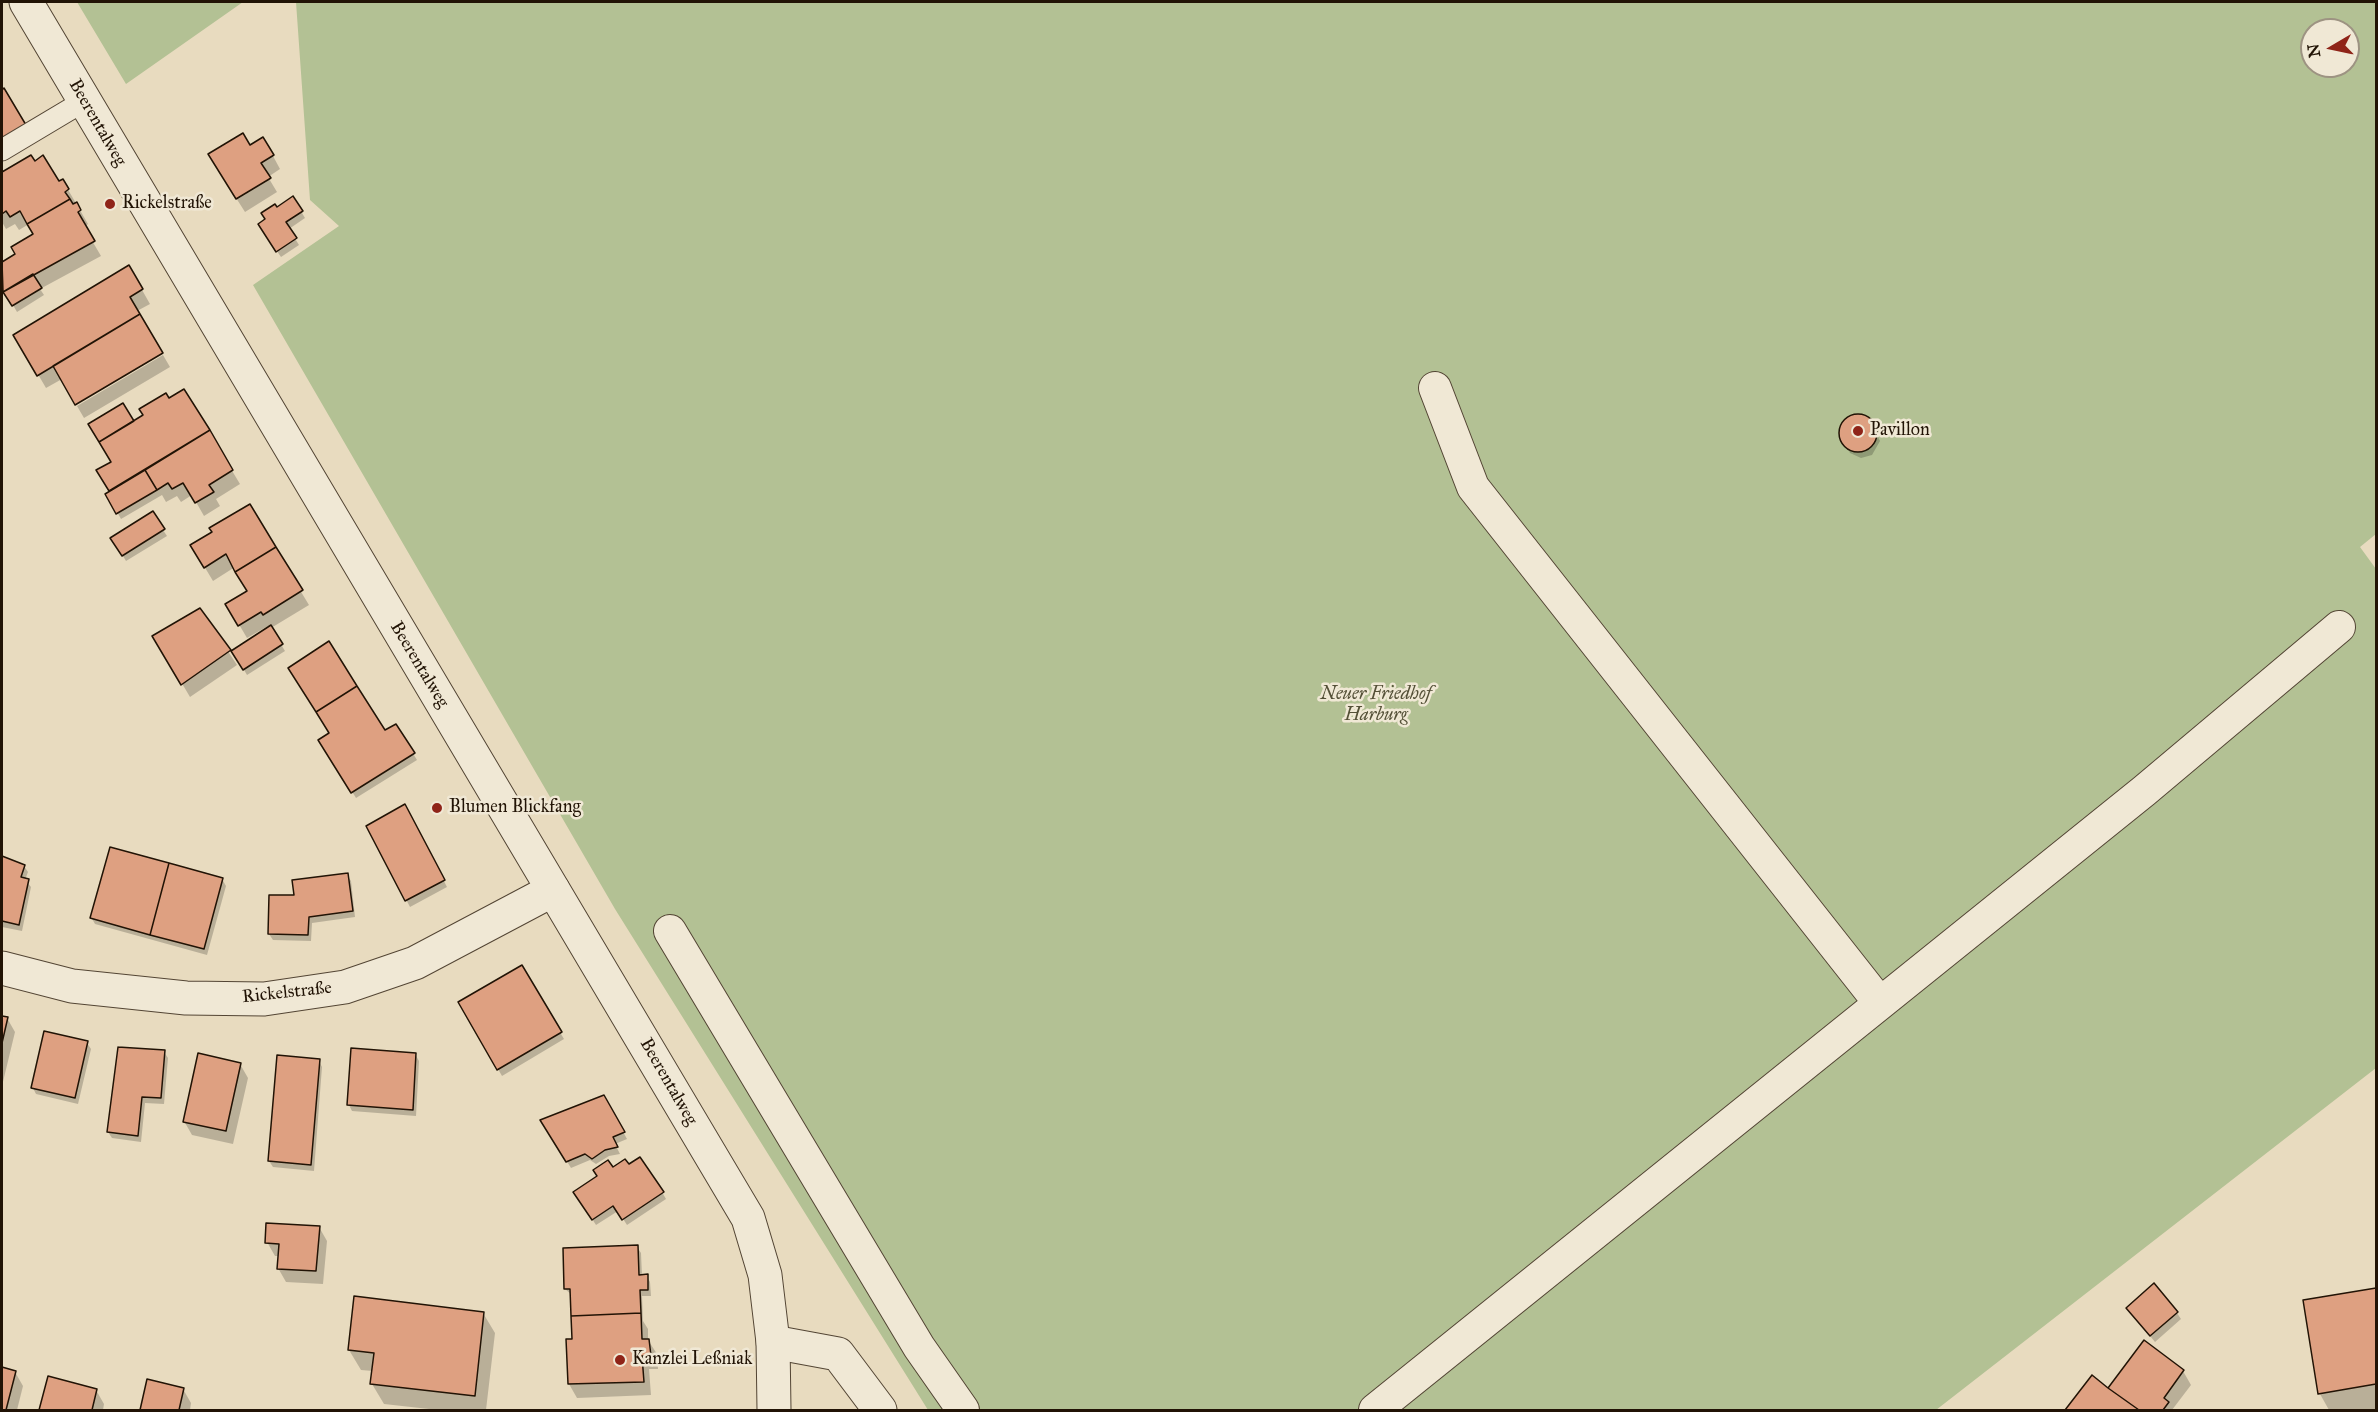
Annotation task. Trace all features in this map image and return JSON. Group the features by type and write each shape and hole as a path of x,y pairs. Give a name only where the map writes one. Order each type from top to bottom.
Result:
{"street":[{"name":"Beerentalweg","path":"26,2 748,1218 765,1275 773,1342 774,1410"},
{"path":"1435,388 1473,487 1880,1002"},
{"path":"1375,1410 2144,790 2339,627"},
{"name":"Rickelstraße","path":"2,968 72,986 186,998 264,999 345,987 415,963 553,890"},
{"path":"670,930 913,1338 963,1410"},
{"path":"773,1342 838,1354 880,1410"}],"lane":[{"path":"2,150 84,101"}],"green space":[{"path":"77,2 243,2 126,84"},
{"name":"Neuer Friedhof Harburg","path":"296,2 2376,2 2376,534 2360,547 2376,569 2376,1068 1936,1410 928,1410 615,909 253,285 339,226 310,200"}],"building":[{"path":"4,88 26,125 2,140 2,90"},
{"path":"243,133 250,145 263,137 274,155 261,163 271,178 236,199 208,154"},
{"path":"31,155 35,161 43,155 59,181 63,179 69,189 65,192 70,199 27,224 20,211 10,217 6,211 2,214 2,172"},
{"path":"293,196 303,211 286,222 297,238 276,252 258,224 265,219 261,213 275,204 277,207"},
{"path":"70,199 73,204 77,202 81,210 78,212 95,241 3,292 2,262 15,254 11,247 33,234 27,224"},
{"path":"129,265 143,289 130,297 140,314 37,376 13,335"},
{"path":"33,274 42,288 12,306 3,292"},
{"path":"140,314 163,353 75,405 53,366"},
{"path":"184,389 210,430 109,491 96,470 111,462 99,442 143,415 139,409 166,393 169,398"},
{"path":"123,403 134,421 99,442 88,424"},
{"name":"Pavillon","path":"1858,414 1871,420 1877,433 1871,446 1858,452 1845,446 1839,433 1845,420"},
{"path":"210,430 233,470 209,485 214,492 195,503 183,483 172,489 168,483 157,490 145,470"},
{"path":"145,470 157,490 116,514 105,494"},
{"path":"250,504 276,547 235,572 226,554 204,568 190,545 212,532 209,528"},
{"path":"153,511 165,529 122,556 110,538"},
{"path":"276,547 303,590 263,615 261,612 238,626 225,604 247,591 235,572"},
{"path":"200,608 231,650 181,685 152,636"},
{"path":"271,625 283,644 243,670 231,651"},
{"path":"329,641 357,686 316,712 288,668"},
{"path":"357,686 385,730 396,724 415,753 351,793 318,740 329,733 316,712"},
{"path":"405,804 445,880 405,901 366,826"},
{"path":"110,847 169,863 150,935 90,918"},
{"path":"2,856 25,865 21,877 29,879 19,925 2,921"},
{"path":"169,863 223,878 204,949 150,935"},
{"path":"348,873 353,911 309,917 308,935 268,934 269,895 294,895 292,880"},
{"path":"522,965 562,1032 497,1070 458,1002"},
{"path":"2,1016 8,1017 2,1043"},
{"path":"44,1031 88,1041 75,1098 31,1088"},
{"path":"118,1047 165,1050 161,1098 142,1097 138,1136 107,1132"},
{"path":"351,1048 416,1053 413,1110 347,1105"},
{"path":"198,1053 241,1063 226,1131 183,1122"},
{"path":"277,1055 320,1059 311,1165 268,1161"},
{"path":"604,1095 625,1132 613,1137 618,1147 605,1150 592,1159 585,1154 566,1162 540,1120"},
{"path":"640,1157 664,1192 622,1220 613,1206 592,1220 573,1192 597,1176 593,1170 608,1160 613,1167 625,1159 629,1164"},
{"path":"266,1223 320,1226 316,1271 277,1269 279,1244 265,1243"},
{"path":"638,1245 639,1275 648,1274 648,1290 640,1290 641,1313 571,1316 570,1289 564,1289 563,1248"},
{"path":"2154,1283 2178,1312 2150,1336 2126,1308"},
{"path":"2376,1288 2376,1384 2318,1394 2303,1300"},
{"path":"354,1296 484,1312 475,1396 370,1384 374,1353 348,1350"},
{"path":"641,1313 642,1339 649,1339 651,1356 642,1356 644,1382 568,1384 566,1339 572,1339 571,1316"},
{"path":"2144,1340 2184,1370 2164,1398 2169,1402 2163,1410 2139,1410 2108,1388"},
{"path":"2,1367 16,1371 6,1410 2,1410"},
{"path":"2092,1375 2108,1388 2139,1410 2065,1410"},
{"path":"48,1376 97,1389 92,1410 39,1410"},
{"path":"147,1379 184,1388 179,1410 140,1410"}],"place":[{"name":"Rickelstraße","path":"110,204"},
{"name":"Pavillon","path":"1858,431"},
{"name":"Blumen Blickfang","path":"437,808"},
{"name":"Kanzlei Leßniak","path":"620,1360"}]}
